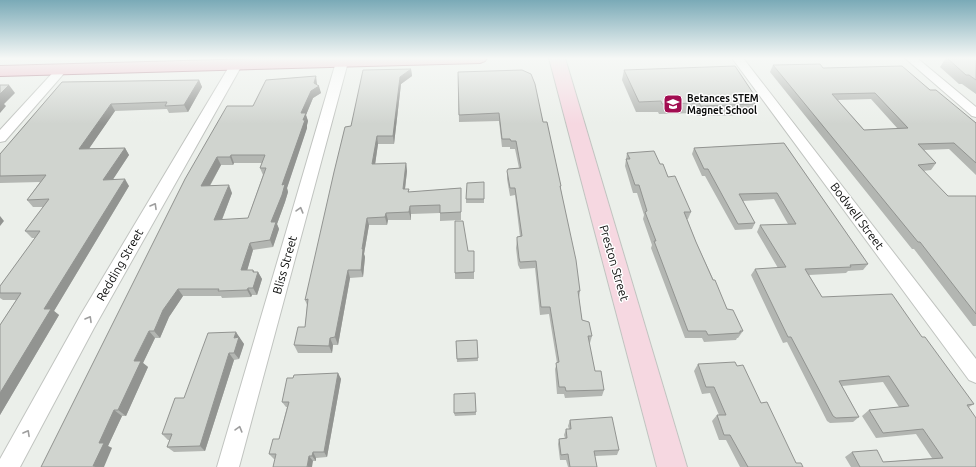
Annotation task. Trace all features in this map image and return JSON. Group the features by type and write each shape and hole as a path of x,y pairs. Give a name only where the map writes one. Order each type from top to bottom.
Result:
{"street":[{"path":"0,138 52,80"},
{"name":"Redding Street","path":"8,467 87,322 227,80"},
{"name":"Bliss Street","path":"228,467 337,80"},
{"name":"Preston Street","path":"563,80 672,467"},
{"name":"Bodwell Street","path":"753,80 976,374"},
{"path":"936,80 976,113"}],"building":[{"path":"199,80 184,105 165,106 167,102 111,104 79,149 125,148 103,180 125,179 44,309 51,309 0,393 0,325 21,293 0,293 0,286 40,231 25,231 49,199 27,200 46,175 0,176 0,154 62,82"},
{"path":"266,80 315,80 314,83 319,86 311,91 301,113 306,113 303,120 305,120 282,185 285,184 282,195 271,222 276,222 270,240 250,243 241,270 253,270 253,272 258,272 253,288 248,288 247,290 218,291 219,289 178,289 163,310 154,331 149,331 134,361 141,361 118,410 114,410 99,443 104,443 93,466 95,467 41,467 185,179 227,106 253,106","holes":["231,155 265,155 260,168 266,168 248,218 214,220 229,185 201,186 217,157 230,157"]},
{"path":"361,80 400,80 393,136 377,136 372,164 406,163 403,189 409,189 408,192 461,188 461,212 440,213 440,205 410,206 409,212 386,213 385,217 367,218 362,249 361,270 348,270 335,337 330,338 329,346 294,345 298,327 305,327 308,299 305,300 334,172 345,127 351,126"},
{"path":"458,80 533,80 543,122 547,122 576,260 582,320 589,322 592,336 588,336 595,371 601,371 604,390 566,391 565,387 559,387 556,363 559,362 550,307 541,307 536,261 520,262 519,258 517,237 522,236 515,188 510,188 507,171 508,169 521,168 516,141 502,139 499,113 459,115"},
{"path":"629,80 744,80 757,99 755,99 756,101 753,101 755,104 701,106 699,103 662,104 661,101 639,102"},
{"path":"785,80 918,80 930,90 936,90 976,123 976,163 954,143 918,144 936,163 918,165 948,196 976,196 976,314 920,242 918,242","holes":["875,93 908,128 864,130 832,94"]},
{"path":"0,85 9,85 0,94"},
{"path":"784,143 868,264 850,265 851,267 805,269 822,297 892,294 922,337 925,337 974,404 967,405 976,418 976,467 860,467 852,452 877,450 883,462 943,458 923,429 883,433 869,410 909,406 889,376 839,381 859,417 836,418 833,416 791,337 788,337 755,269 786,267 760,225 796,224 777,193 739,194 755,223 738,224 708,169 704,169 694,148"},
{"path":"654,151 660,164 663,164 668,177 675,176 691,212 684,212 696,242 713,280 715,280 727,309 733,310 743,331 740,331 740,333 708,335 706,331 688,331 654,241 656,241 645,212 647,211 639,185 635,185 626,159 630,159 627,153"},
{"path":"484,182 484,199 466,199 467,183"},
{"path":"455,221 463,221 468,251 474,251 474,272 455,273"},
{"path":"236,332 234,338 239,337 234,353 229,353 200,446 167,447 172,434 162,434 175,398 184,398 208,333"},
{"path":"477,340 478,358 457,359 456,341"},
{"path":"735,362 737,366 743,365 761,403 767,402 796,463 801,463 803,467 748,467 730,435 724,435 717,415 726,415 714,387 706,387 698,364"},
{"path":"338,373 324,452 313,452 312,456 309,456 307,467 273,467 276,454 269,454 273,439 279,439 289,402 282,402 287,378 293,378 294,375"},
{"path":"475,393 476,412 454,413 454,394"},
{"path":"612,417 619,450 594,451 597,467 570,467 568,454 561,455 559,439 567,438 566,429 571,429 570,420"}],"place":[{"name":"Betances STEM Magnet School","path":"673,104"}]}
